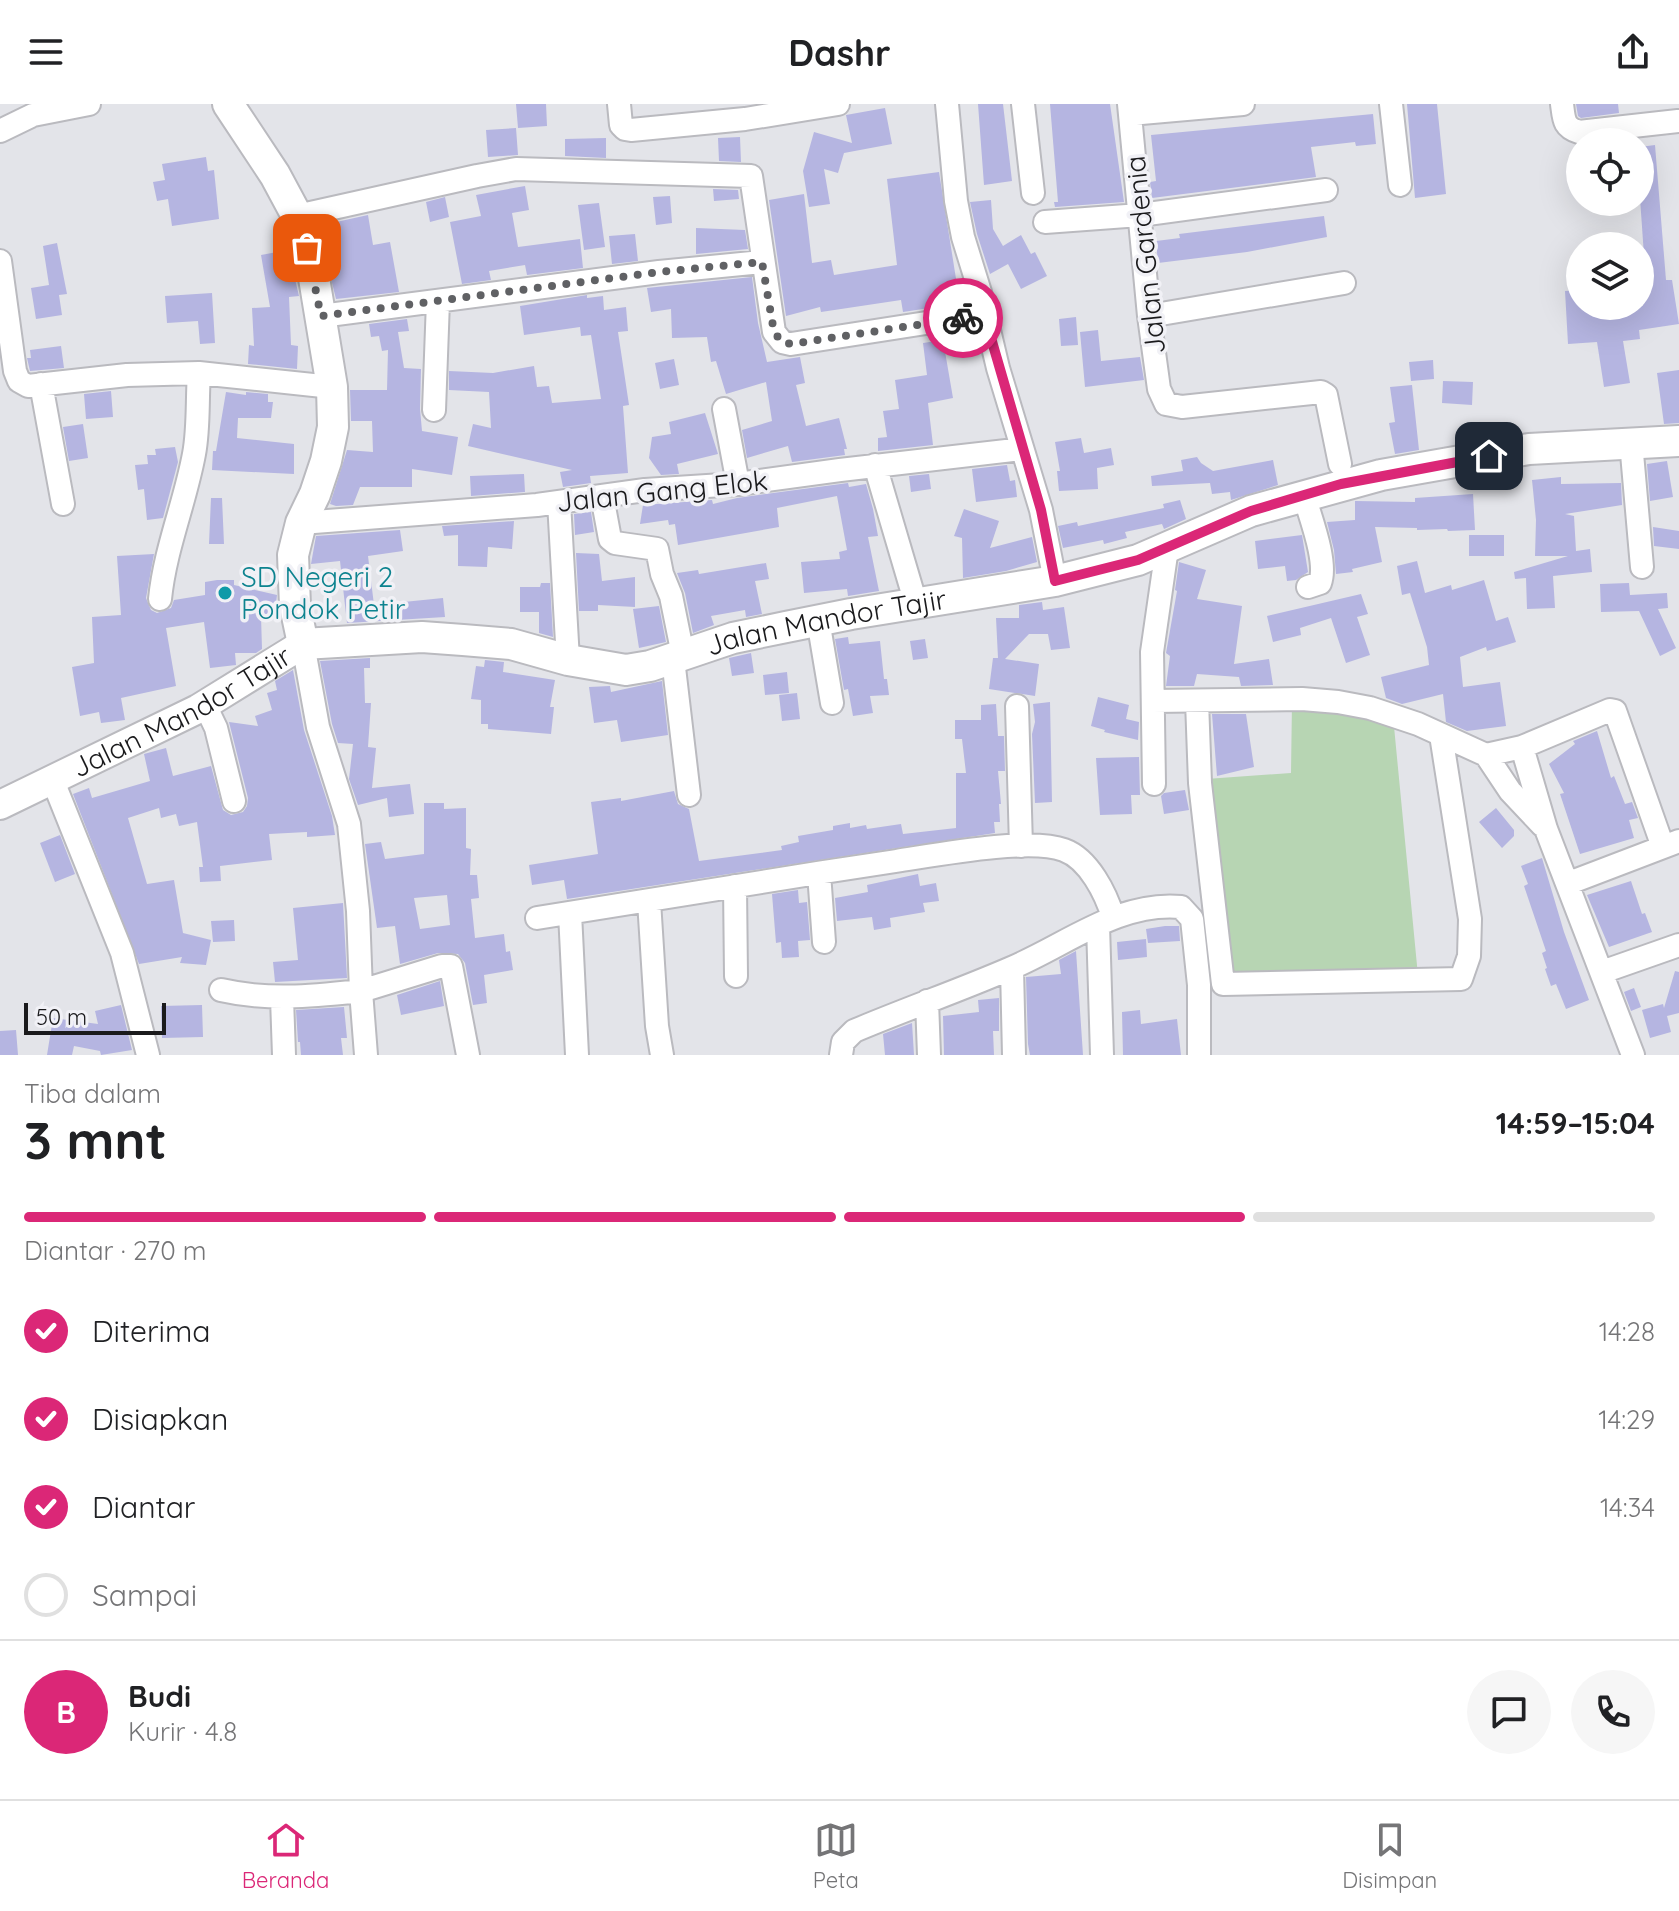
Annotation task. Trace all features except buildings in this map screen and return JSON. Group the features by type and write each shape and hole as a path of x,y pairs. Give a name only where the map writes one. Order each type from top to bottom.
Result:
{"main road":[{"path":"228,104 275,175 297,216 314,278 332,387 333,427 326,461 301,523 293,555 293,584 303,644"},
{"name":"Jalan Mandor Tajir","path":"303,644 422,637 511,644 568,660 626,670 678,657 733,638 818,620 1055,581 1138,560 1251,511 1381,475 1529,449 1679,441"}],"street":[{"path":"0,131 33,115 89,104"},
{"path":"619,104 621,125 625,129 723,112 838,104"},
{"path":"947,104 958,213 1041,510 1055,581"},
{"path":"1023,104 1033,193"},
{"path":"1130,109 1243,104"},
{"path":"1391,104 1400,185"},
{"path":"1562,104 1564,122 1569,129 1579,132 1679,123 1677,104"},
{"name":"Jalan Gardenia","path":"1130,109 1149,316 1159,389 1166,404 1182,407 1321,392 1326,395 1340,464"},
{"path":"297,216 516,169 751,176 774,332 782,342 791,344 984,314"},
{"path":"1045,222 1140,215 1326,190"},
{"path":"0,261 19,381 28,386 127,375 199,373 332,387"},
{"path":"321,316 659,272 762,262"},
{"path":"1149,316 1344,283"},
{"path":"434,410 438,301"},
{"path":"160,599 167,552 181,512 195,451 199,373"},
{"path":"41,384 63,504"},
{"path":"724,409 738,484"},
{"path":"1631,442 1642,567"},
{"name":"Jalan Gang Elok","path":"301,523 417,516 645,490 738,484 1022,449"},
{"path":"875,465 916,604"},
{"path":"1304,495 1318,545 1322,577 1320,583 1308,587"},
{"path":"602,496 610,539 615,543 657,549 671,596 689,795"},
{"path":"559,502 568,660"},
{"path":"1154,784 1152,652 1167,548"},
{"path":"818,620 832,703"},
{"path":"303,644 318,727 349,824 358,911 366,1055"},
{"name":"Jalan Mandor Tajir","path":"0,805 205,705 303,644"},
{"path":"1154,701 1302,699 1370,708 1418,724 1486,755 1510,791 1546,829"},
{"path":"1197,701 1200,783 1223,984 1461,979 1469,956 1470,919 1441,735"},
{"path":"205,705 216,728 234,801"},
{"path":"1017,706 1021,846"},
{"path":"1486,755 1522,747 1610,710 1615,711 1671,844 1569,883"},
{"path":"1522,747 1546,829 1633,1055"},
{"path":"53,781 122,953 144,1055"},
{"path":"537,918 819,873 1021,846 1044,846 1067,851 1095,879 1109,904 1102,1055"},
{"path":"819,873 824,942"},
{"path":"735,886 736,976"},
{"path":"649,901 657,1026 662,1055"},
{"path":"841,1055 843,1042 854,1031 1012,968 1106,921 1162,905 1181,907 1192,919 1199,985 1199,1055"},
{"path":"570,913 577,1055"},
{"path":"1602,972 1679,945"},
{"path":"221,990 282,998 361,991 442,966 451,966 468,1055"},
{"path":"1012,968 1014,1055"},
{"path":"282,998 284,1055"},
{"path":"927,1001 929,1055"}],"green space":[{"path":"1292,701 1393,716 1419,986 1229,991 1206,779 1291,773"}],"way so far":[{"path":"307,248 321,316 659,272 762,262 774,332 782,342 791,344 963,318"}],"place":[{"name":"SD Negeri 2 Pondok Petir","path":"225,593"}],"route":[{"path":"963,318 984,314 1041,510 1055,581 1138,560 1251,511 1341,484 1489,456"}]}
